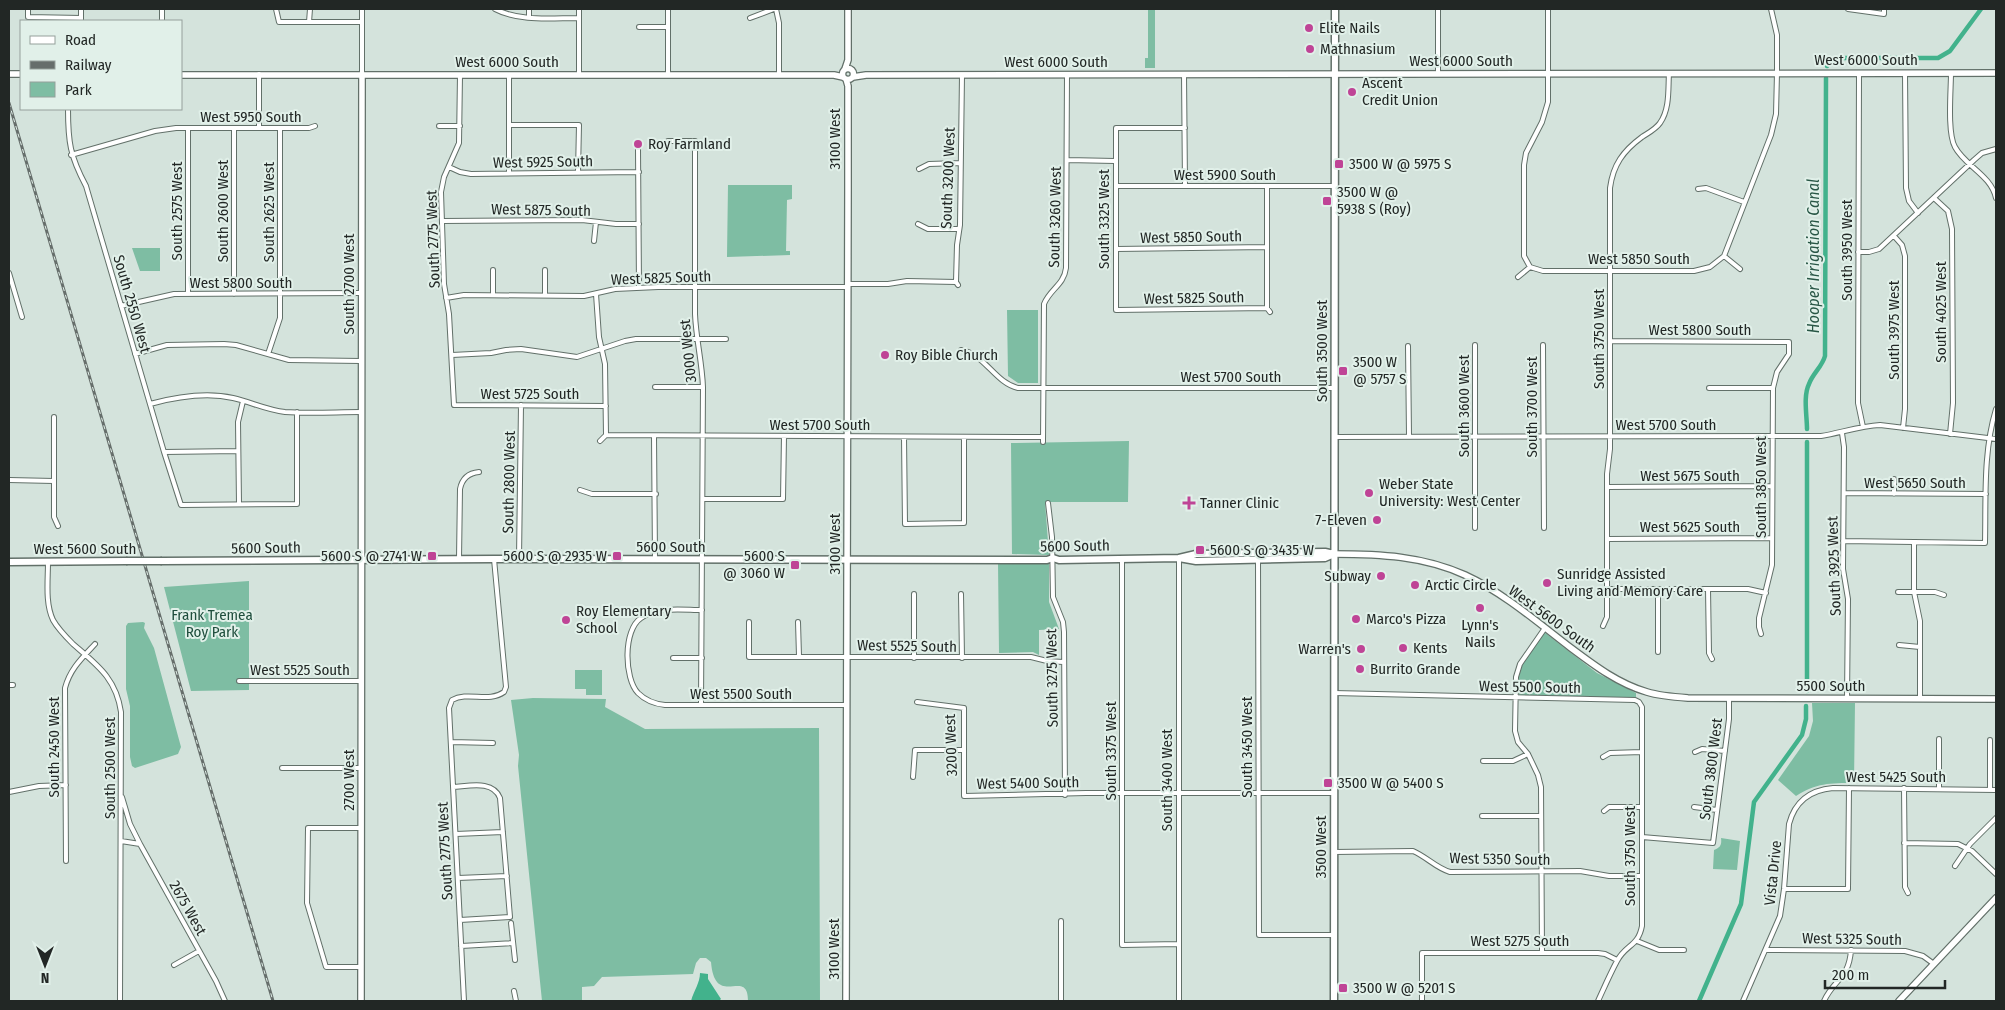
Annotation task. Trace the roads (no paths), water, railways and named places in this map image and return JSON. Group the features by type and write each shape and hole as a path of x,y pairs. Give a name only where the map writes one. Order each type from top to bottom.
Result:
{"main road":[{"name":"South 3500 West","path":"1334,693 1335,9"},
{"name":"5600 South","path":"1179,558 1196,554 1325,552 1334,554"},
{"name":"5600 South","path":"162,561 361,559 1047,560 1053,558 1059,560 1179,558 1196,561 1325,558 1334,554"},
{"name":"West 5600 South","path":"9,562 162,561"},
{"name":"3500 West","path":"1334,693 1334,1001"}],"street":[{"path":"28,9 28,17 81,20 81,9"},
{"path":"276,9 279,22 362,22"},
{"path":"309,22 310,9"},
{"name":"South 2700 West","path":"361,559 362,9"},
{"path":"495,9 506,14 529,18 579,18"},
{"path":"529,9 529,18"},
{"path":"578,75 579,9"},
{"path":"668,9 668,75"},
{"path":"750,18 775,9 779,23 779,75"},
{"path":"848,9 848,74"},
{"path":"1438,9 1438,73"},
{"path":"1518,277 1530,268 1524,256 1524,165 1526,153 1546,112 1548,9"},
{"path":"1740,269 1724,256 1771,135 1776,114 1777,35 1771,9"},
{"path":"1848,9 1884,11"},
{"path":"639,27 668,26"},
{"name":"South 3750 West","path":"1602,626 1607,617 1607,487 1610,436 1610,188 1616,165 1629,146 1660,123 1668,97 1669,73"},
{"name":"South 3950 West","path":"1859,73 1858,403 1863,427"},
{"path":"1905,73 1906,188 1909,201 1918,212"},
{"path":"1951,73 1951,135 1955,147 1988,181 1996,198"},
{"name":"West 6000 South","path":"182,75 1996,73"},
{"path":"259,74 259,128"},
{"name":"3100 West","path":"846,1001 848,74"},
{"name":"South 3260 West","path":"1043,440 1044,304 1050,293 1064,280 1066,268 1067,74"},
{"path":"1184,74 1185,186"},
{"name":"South 2775 West","path":"454,405 452,355 444,284 442,185 459,143 460,75"},
{"path":"509,75 509,173"},
{"name":"South 3200 West","path":"957,283 962,75"},
{"name":"South 2550 West","path":"68,110 68,138 71,155 86,186 181,505 238,504"},
{"path":"509,125 578,125 578,172"},
{"name":"West 5950 South","path":"71,155 155,131 188,128 308,128 315,126"},
{"path":"439,126 460,126"},
{"name":"South 2575 West","path":"188,128 188,294"},
{"name":"South 2600 West","path":"234,128 234,294"},
{"name":"South 2625 West","path":"268,354 280,318 280,128"},
{"name":"South 3325 West","path":"1116,310 1116,128 1185,128"},
{"name":"3000 West","path":"668,141 695,141 696,339 702,368 703,387 701,705"},
{"path":"638,149 639,288"},
{"path":"1858,252 1869,252 1879,249 1970,163 1982,153 1996,149"},
{"path":"1067,160 1116,161"},
{"path":"919,169 929,164 960,164"},
{"name":"West 5925 South","path":"449,167 471,174 639,172"},
{"name":"West 5900 South","path":"1116,186 1334,186"},
{"path":"1267,186 1267,247"},
{"path":"1698,189 1706,188 1744,202"},
{"name":"South 4025 West","path":"1934,198 1948,211 1952,229 1953,402 1950,434"},
{"name":"West 5875 South","path":"442,221 582,220 639,224"},
{"path":"594,241 596,222"},
{"path":"918,224 928,229 959,230"},
{"name":"South 3975 West","path":"1894,236 1902,245 1905,256 1905,410 1903,428"},
{"name":"West 5850 South","path":"1116,249 1267,247"},
{"name":"West 5825 South","path":"1116,310 1269,310 1267,247"},
{"name":"West 5850 South","path":"1530,268 1543,271 1694,271 1710,267 1724,256"},
{"path":"493,270 493,295"},
{"path":"545,270 545,295"},
{"path":"9,272 11,287 22,317"},
{"name":"West 5825 South","path":"446,298 464,295 596,294 615,289 639,288 848,286 907,281 957,283"},
{"name":"West 5800 South","path":"121,306 159,296 188,294 362,293"},
{"path":"596,294 605,364 606,436 600,441"},
{"path":"452,355 521,349 577,357 636,339 726,339"},
{"name":"West 5800 South","path":"1610,341 1790,342"},
{"name":"South 3850 West","path":"1761,634 1759,618 1772,565 1773,388 1777,372 1789,354 1790,342"},
{"path":"135,354 167,345 224,344 236,345 288,360 361,361"},
{"name":"South 3600 West","path":"1475,345 1476,528"},
{"name":"South 3700 West","path":"1543,345 1544,528"},
{"path":"1408,346 1409,436"},
{"name":"West 5700 South","path":"961,350 970,351 1013,387 1334,388"},
{"path":"655,387 703,387"},
{"path":"1709,388 1773,388"},
{"path":"150,404 183,397 218,397 242,401 268,409 297,412 361,412"},
{"path":"242,401 238,422 238,504 297,504 297,412"},
{"name":"West 5725 South","path":"454,405 606,406"},
{"name":"South 2800 West","path":"519,559 521,405"},
{"path":"1843,541 1985,542 1989,438 1996,409"},
{"path":"54,417 54,517 58,526"},
{"name":"West 5700 South","path":"1334,436 1821,436 1880,425 1996,439"},
{"name":"South 3925 West","path":"1842,433 1844,446 1843,569 1848,599 1847,699"},
{"name":"West 5700 South","path":"606,436 904,436 1043,440"},
{"path":"654,436 656,494 655,559"},
{"path":"702,499 783,499 784,436"},
{"path":"904,436 905,524 964,523 964,437"},
{"path":"164,452 238,451"},
{"path":"459,559 461,483 467,476 479,472"},
{"path":"1894,479 1894,494"},
{"path":"9,480 54,480"},
{"name":"West 5675 South","path":"1607,487 1772,486"},
{"path":"580,490 592,494 656,494"},
{"name":"West 5650 South","path":"1844,493 1986,494"},
{"name":"South 3275 West","path":"1048,503 1053,558 1053,596 1063,622 1064,632 1065,795"},
{"name":"West 5625 South","path":"1607,539 1772,538"},
{"path":"1914,542 1914,592 1920,621 1920,699"},
{"name":"West 5600 South","path":"1334,554 1402,556 1438,565 1464,575 1508,600 1610,676 1646,692 1666,697"},
{"name":"South 3375 West","path":"1122,558 1122,944 1179,944"},
{"name":"South 3400 West","path":"1179,558 1179,1001"},
{"name":"2700 West","path":"361,559 361,1001"},
{"name":"South 2775 West","path":"464,1001 449,708 452,700 458,696 497,696 504,692 506,687 494,559"},
{"name":"South 3450 West","path":"1258,559 1259,935"},
{"name":"South 2500 West","path":"48,562 48,604 53,620 66,637 112,683 120,700 122,712 120,1001"},
{"path":"1607,589 1748,589 1766,593"},
{"path":"1658,589 1658,652"},
{"path":"1708,589 1709,653 1712,659"},
{"path":"1898,592 1935,592 1944,595"},
{"path":"914,594 914,658"},
{"path":"961,594 962,658"},
{"name":"West 5500 South","path":"702,610 660,610 642,617 633,627 628,645 628,672 630,680 638,693 646,700 656,704 847,705"},
{"name":"West 5525 South","path":"750,622 749,657 1031,657 1047,661 1064,662"},
{"path":"798,622 799,656"},
{"path":"1542,953 1541,787 1538,775 1528,754 1518,742 1515,731 1516,677 1520,664 1545,628"},
{"name":"South 2450 West","path":"66,861 66,688 69,676 95,644"},
{"path":"1899,645 1920,647"},
{"path":"673,658 702,658"},
{"name":"West 5525 South","path":"239,682 361,681"},
{"name":"West 5500 South","path":"1334,693 1635,700"},
{"name":"5500 South","path":"1666,697 1996,699"},
{"name":"South 3800 West","path":"1642,836 1713,843 1729,698"},
{"name":"South 3750 West","path":"1635,700 1642,707 1642,926 1637,941"},
{"name":"3200 West","path":"917,702 964,708 964,796"},
{"path":"1939,739 1939,789"},
{"path":"1990,740 1990,789"},
{"path":"451,742 493,743"},
{"path":"1695,752 1702,749 1724,752"},
{"path":"913,777 915,750 963,750"},
{"path":"1603,757 1610,753 1642,752"},
{"path":"1483,761 1513,761 1528,754"},
{"path":"282,768 361,768"},
{"path":"9,792 39,786 66,786"},
{"path":"453,787 487,786 498,792 510,917 460,920"},
{"name":"West 5425 South","path":"1799,802 1806,796 1824,788 1996,790"},
{"path":"1784,889 1848,889 1849,788"},
{"path":"1904,788 1905,887 1908,894"},
{"name":"West 5400 South","path":"964,796 1122,793 1334,793"},
{"name":"2675 West","path":"121,794 130,824 140,844 225,1001"},
{"name":"Vista Drive","path":"1743,1001 1780,916 1789,824 1799,802"},
{"path":"1604,811 1609,807 1642,807"},
{"path":"1694,807 1717,810"},
{"path":"1482,816 1541,816"},
{"path":"1955,866 1967,847 1996,818"},
{"path":"361,828 308,828 307,903 326,967 361,967"},
{"path":"456,834 503,832"},
{"path":"121,841 140,844"},
{"path":"1904,843 1951,843 1967,847 1996,874"},
{"name":"West 5350 South","path":"1334,852 1413,851 1422,855 1440,869 1450,872 1580,871 1609,876 1642,876"},
{"path":"458,878 507,876"},
{"path":"1899,1001 1996,898"},
{"path":"1061,921 1061,1001"},
{"path":"511,923 515,960"},
{"path":"1254,940 1259,935 1334,935"},
{"path":"1598,1001 1617,960 1623,951 1637,941 1658,950 1684,950"},
{"path":"461,946 513,943"},
{"name":"West 5325 South","path":"1766,950 1914,952 1934,964"},
{"path":"1824,1001 1845,974 1849,966 1851,950"},
{"path":"174,965 199,951"},
{"name":"West 5275 South","path":"1422,1001 1422,953 1598,952 1617,960"},
{"path":"514,991 516,1001"}],"waterway":[{"name":"Hooper Irrigation Canal","path":"1827,66 1830,61 1838,58 1938,58 1950,51 1981,9"},
{"name":"Hooper Irrigation Canal","path":"1807,429 1807,389 1825,356 1826,78"},
{"name":"Hooper Irrigation Canal","path":"1807,442 1807,691"},
{"name":"Hooper Irrigation Canal","path":"1699,1001 1741,904 1754,802 1802,735 1806,719 1806,706"}],"railway":[{"path":"9,103 273,1001"}],"place":[{"name":"Elite Nails","path":"1309,28"},
{"name":"Mathnasium","path":"1310,49"},
{"name":"Ascent Credit Union","path":"1352,92"},
{"name":"Roy Farmland","path":"638,144"},
{"name":"3500 W @ 5975 S","path":"1339,164"},
{"name":"3500 W @ 5938 S (Roy)","path":"1327,201"},
{"name":"Roy Bible Church","path":"885,355"},
{"name":"3500 W @ 5757 S","path":"1343,371"},
{"name":"Weber State University: West Center","path":"1369,493"},
{"name":"Tanner Clinic","path":"1189,503"},
{"name":"7-Eleven","path":"1377,520"},
{"name":"5600 S @ 3435 W","path":"1200,550"},
{"name":"5600 S @ 2741 W","path":"432,556"},
{"name":"5600 S @ 2935 W","path":"617,556"},
{"name":"5600 S @ 3060 W","path":"795,565"},
{"name":"Subway","path":"1381,576"},
{"name":"Sunridge Assisted Living and Memory Care","path":"1547,583"},
{"name":"Arctic Circle","path":"1415,585"},
{"name":"Lynn's Nails","path":"1480,608"},
{"name":"Marco's Pizza","path":"1356,619"},
{"name":"Roy Elementary School","path":"566,620"},
{"name":"Kents","path":"1403,648"},
{"name":"Warren's","path":"1361,649"},
{"name":"Burrito Grande","path":"1360,669"},
{"name":"3500 W @ 5400 S","path":"1328,783"},
{"name":"3500 W @ 5201 S","path":"1343,988"}],"park label":[{"name":"Frank Tremea Roy Park","path":"212,624"}]}
